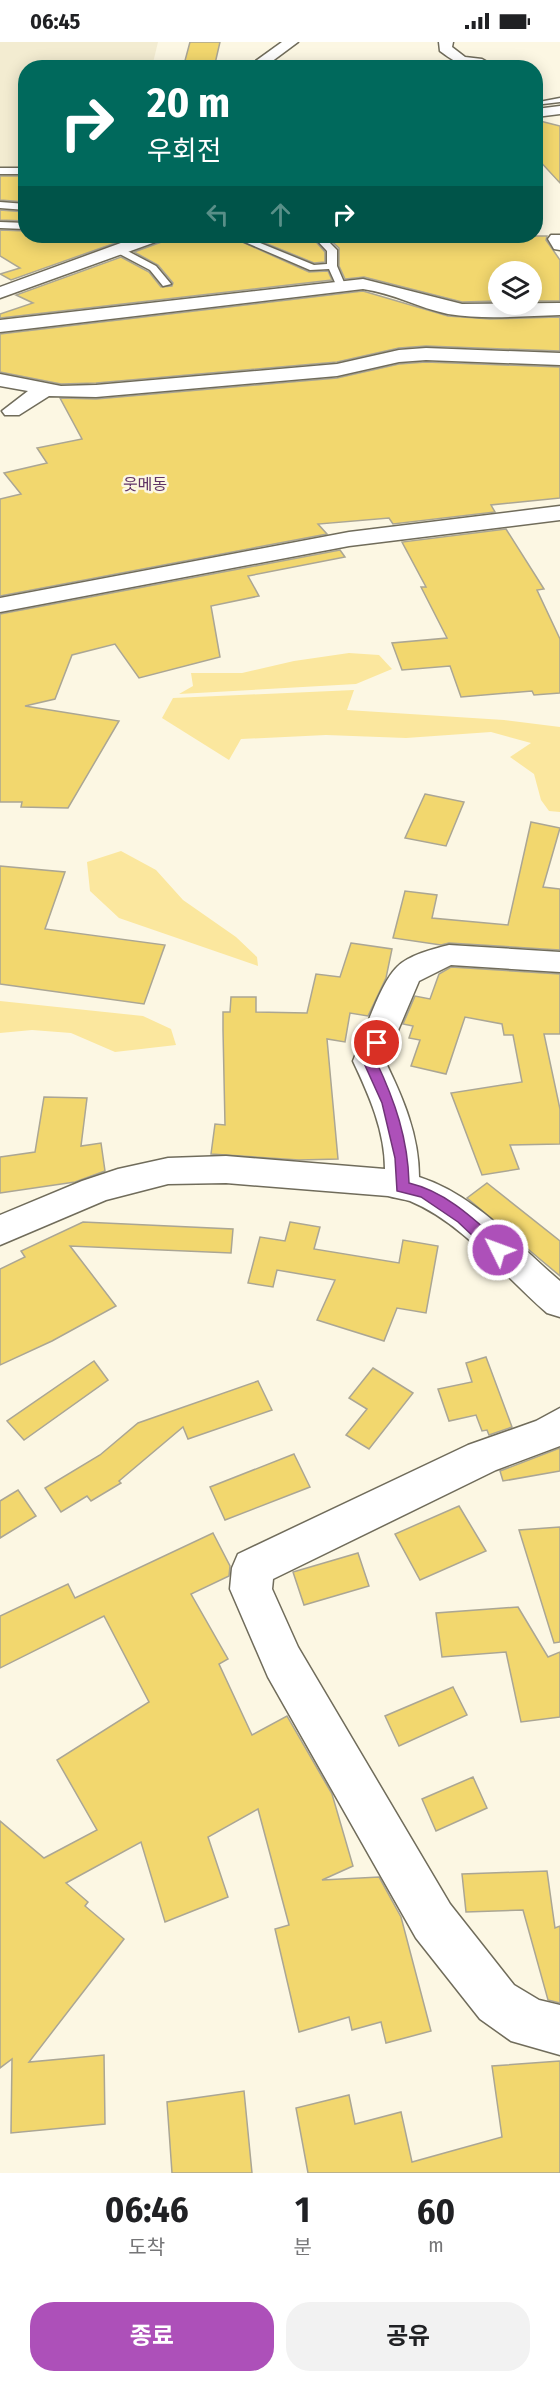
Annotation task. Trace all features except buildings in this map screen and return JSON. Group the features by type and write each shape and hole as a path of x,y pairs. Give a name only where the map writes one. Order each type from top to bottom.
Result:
{"street":[{"path":"265,60 291,42"},
{"path":"446,42 445,48 460,60"},
{"path":"543,108 560,110"},
{"path":"0,293 135,243"},
{"path":"0,326 341,287 382,285 428,302 461,310 560,309"},
{"path":"0,380 44,390 96,391 181,381 337,370 399,356 426,354 560,358"},
{"path":"6,414 44,390"},
{"path":"0,605 349,539 560,513"},
{"path":"402,1187 402,1158 389,1103 369,1061 399,988 408,974 449,955 560,962"},
{"path":"0,1231 88,1191 143,1175 194,1169 384,1183 425,1193 463,1218 532,1281 560,1302"},
{"path":"560,1425 549,1433 471,1462 253,1568 250,1589 283,1662 433,1921 497,2002 528,2023 560,2030"}],"lane":[{"path":"543,106 560,100"},
{"path":"0,171 18,171"},
{"path":"0,206 18,207"},
{"path":"0,225 18,226"},
{"path":"253,243 313,268 332,266"},
{"path":"325,243 332,250 332,266 341,287"},
{"path":"117,249 153,268 166,284"}],"shaded area":[{"path":"0,42 158,42 154,60 18,60 18,208 0,208"},
{"path":"349,653 379,655 392,669 356,684 179,694 193,686 191,673 242,673 294,661"},
{"path":"354,690 347,710 504,720 560,727 560,812 549,811 541,800 534,774 510,757 531,743 491,732 406,738 326,735 241,739 229,760 162,718 173,698"},
{"path":"121,851 156,870 183,900 236,937 257,957 258,966 119,918 90,891 87,862"},
{"path":"0,1001 143,1016 171,1029 176,1045 115,1052 71,1033 32,1030 0,1033"}],"district":[{"name":"웃메동","path":"145,484"}],"route":[{"path":"377,1043 369,1061 389,1103 402,1158 402,1187 425,1193 463,1218 498,1250"}]}
